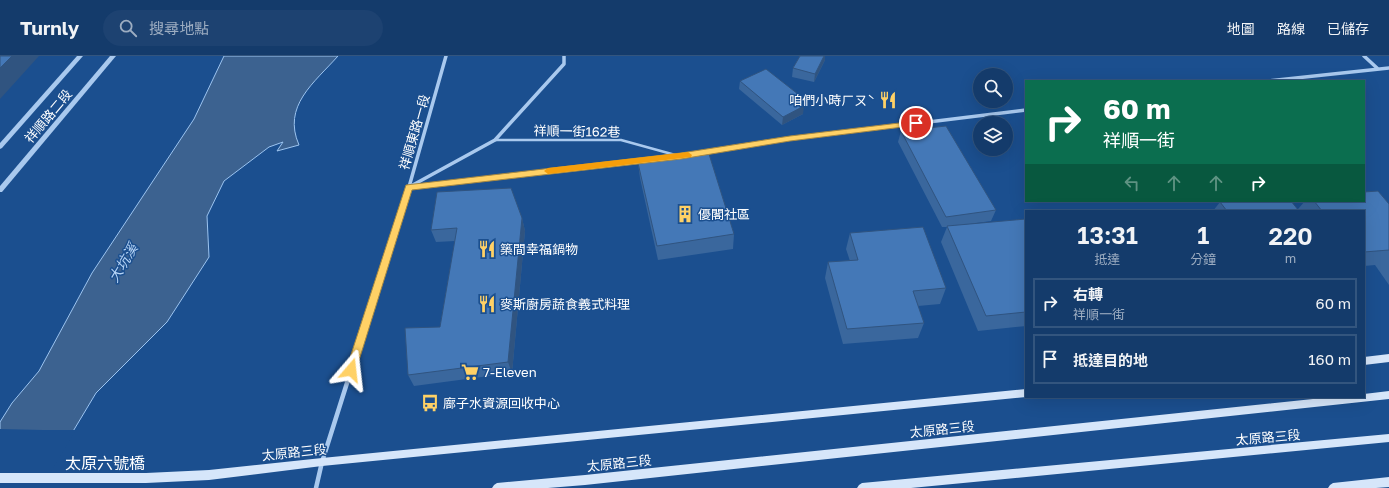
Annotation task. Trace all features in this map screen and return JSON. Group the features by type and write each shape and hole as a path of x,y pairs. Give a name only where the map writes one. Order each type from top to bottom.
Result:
{"main road":[{"path":"1365,360 1389,358"},
{"name":"太原路三段","path":"209,474 1025,393"},
{"name":"太原路三段","path":"1365,398 1389,395"},
{"name":"太原路三段","path":"497,488 1361,398"},
{"name":"太原路三段","path":"862,488 1389,438"},
{"name":"太原六號橋","path":"0,478 146,478 209,474"},
{"path":"1333,488 1389,482"}],"street":[{"name":"祥順路二段","path":"0,147 80,56"},
{"name":"祥順路二段","path":"0,190 113,56"},
{"name":"祥順東路一段","path":"316,488 322,462 409,187 446,56"},
{"path":"409,187 495,140 564,64 564,56"},
{"path":"1364,56 1377,68"},
{"path":"1275,80 1377,68 1389,68"},
{"path":"409,187 681,156 790,139 1025,110"}],"lane":[{"name":"祥順一街162巷","path":"495,140 621,140 681,156"}],"water":[{"name":"大坑溪","path":"224,56 338,56 303,96 298,107 295,118 295,131 299,145 277,151 283,142 269,147 224,181 207,216 209,257 167,322 96,393 39,488 0,488 0,422 12,403 39,371 92,273 194,119"}],"pier":[{"path":"0,429 76,430 41,488 0,488"}],"building":[{"path":"0,56 12,56 0,68"},
{"path":"800,56 824,56 815,74 793,68"},
{"path":"766,69 803,98 797,101 804,106 783,117 740,81"},
{"path":"946,126 996,210 946,217 901,131"},
{"name":"優閣社區","path":"709,154 734,234 657,246 638,163"},
{"path":"511,188 522,218 508,362 408,375 405,328 440,327 457,228 431,230 437,192"},
{"path":"1378,191 1389,204 1389,250 1365,252 1365,210 1321,210 1315,202 1365,202 1365,192"},
{"path":"1220,202 1292,202 1298,210 1226,210"},
{"path":"1025,219 1025,312 986,316 947,226"},
{"path":"923,227 946,288 913,291 924,323 847,329 828,262 858,260 850,233"}],"slow traffic":[{"path":"548,171 688,155"}],"place":[{"name":"咱們小時ㄏㄡˋ","path":"888,100"},
{"name":"優閣社區","path":"685,214"},
{"name":"築間幸福鍋物","path":"487,249"},
{"name":"麥斯廚房蔬食義式料理","path":"487,304"},
{"name":"7-Eleven","path":"470,372"},
{"name":"廍子水資源回收中心","path":"430,403"}],"route":[{"path":"351,370 409,187 681,156 790,139 916,123"}]}
